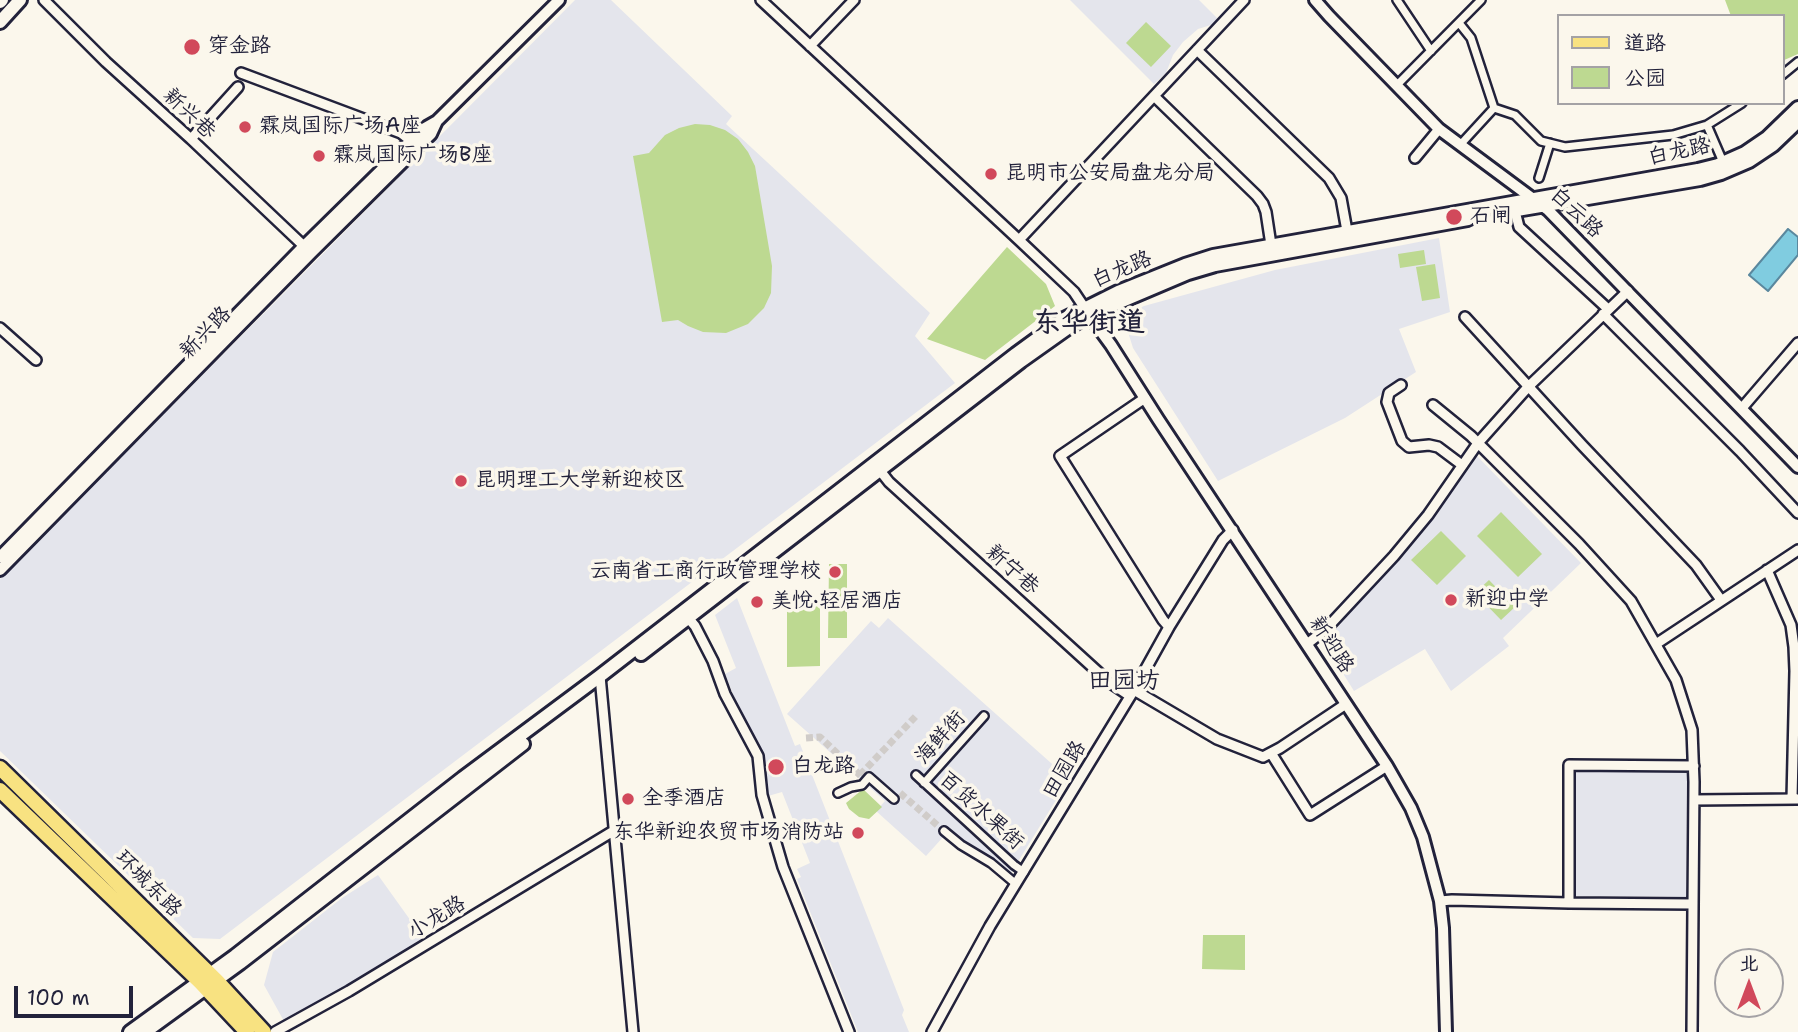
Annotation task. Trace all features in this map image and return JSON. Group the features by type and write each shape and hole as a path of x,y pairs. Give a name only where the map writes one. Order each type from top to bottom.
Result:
{"main road":[{"path":"0,22 20,0"},
{"name":"白龙路","path":"1088,311 1215,265 1515,211 1538,202 1698,170 1745,153 1767,138 1798,108"},
{"name":"白龙路","path":"145,1032 877,468 1088,311 1185,265 1213,256 1347,231 1700,179 1749,161 1773,145 1798,121"},
{"name":"白龙路","path":"601,680 689,619 877,468"},
{"name":"环城东路","path":"0,768 208,981 247,1032"},
{"name":"环城东路","path":"0,790 264,1032"},
{"name":"白龙路","path":"130,1032 208,981"}],"street":[{"name":"新兴巷","path":"44,0 106,62 307,250"},
{"name":"新兴路","path":"0,570 411,141 436,121 559,0"},
{"path":"761,0 1074,292 1088,311"},
{"path":"810,46 854,0"},
{"path":"1019,240 1244,0"},
{"name":"白云路","path":"1315,0 1439,129 1538,202 1798,467"},
{"path":"1397,0 1431,51"},
{"path":"1397,85 1481,0"},
{"path":"1459,23 1471,38 1494,108"},
{"path":"1197,50 1329,178 1341,198 1347,231"},
{"path":"1784,73 1798,62"},
{"path":"241,74 401,133 411,141"},
{"path":"191,139 238,87"},
{"path":"1154,96 1257,196 1266,212 1271,245"},
{"path":"1494,108 1515,115 1541,141 1566,147 1674,135 1707,124 1739,105"},
{"path":"1460,145 1494,108"},
{"name":"新兴路","path":"0,557 307,250 431,134 436,121"},
{"path":"1707,124 1723,162"},
{"path":"1415,158 1439,129"},
{"path":"1539,178 1550,143"},
{"path":"1515,211 1519,227 1606,312 1798,513"},
{"path":"1307,644 1326,629 1402,546 1428,515 1478,443 1528,387 1628,291"},
{"name":"新迎路","path":"1088,311 1387,766 1411,808 1423,837 1440,901 1446,1032"},
{"path":"1465,317 1696,565 1721,600"},
{"path":"0,328 36,360"},
{"path":"1742,408 1798,343"},
{"path":"1401,385 1389,393 1387,402 1402,441 1409,447 1438,447 1462,465"},
{"path":"1145,398 1060,456 1169,626"},
{"path":"1433,405 1478,443 1579,544 1631,601 1676,680 1692,730 1694,766 1692,1032"},
{"name":"新宁巷","path":"877,468 889,482 1109,682 1217,739 1263,757 1270,753"},
{"name":"田园路","path":"932,1032 990,926 1132,693 1169,626 1223,540 1233,530"},
{"path":"1656,644 1798,550"},
{"path":"1694,800 1795,799 1794,647 1791,625 1767,570"},
{"path":"689,619 713,661 725,694 758,756 762,795 783,867 849,1032"},
{"path":"601,680 633,1032"},
{"path":"1346,704 1270,753 1310,815 1387,766"},
{"name":"海鲜街","path":"924,783 984,716"},
{"path":"1569,903 1569,765 1694,766"},
{"name":"百货水果街","path":"916,775 1024,872"},
{"path":"838,793 850,786 862,785 869,777 894,799"},
{"name":"小龙路","path":"275,1032 349,991 615,830"},
{"path":"944,831 1016,884"},
{"path":"1440,901 1693,904"}],"shaded area":[{"name":"昆明理工大学新迎校区","path":"575,0 611,0 732,116 726,124 930,313 915,336 955,383 220,939 193,938 0,751 0,579"},
{"path":"1070,0 1199,0 1217,18 1214,24 1198,29 1183,42 1173,55 1166,73 1154,84"},
{"path":"1439,238 1450,312 1399,329 1416,372 1345,418 1218,481 1133,348 1123,316 1144,306 1275,270"},
{"name":"新迎中学","path":"1477,456 1581,563 1503,638 1509,646 1451,691 1425,649 1354,691 1324,643 1451,493"},
{"path":"737,598 795,746 800,744 904,1010 902,1015 909,1032 858,1032 797,879 801,877 797,869 810,863 782,792 768,796 766,777 725,674 736,668 715,615"},
{"path":"888,618 1069,779 1006,881 944,836 926,856 876,811 885,801 787,714 871,621 879,628"},
{"path":"1575,771 1687,772 1686,897 1574,896"},
{"path":"378,875 426,942 285,1023 264,985 273,952 342,898"}],"green space":[{"path":"1725,0 1798,0 1798,54 1784,60 1784,14 1730,14"},
{"path":"1146,22 1171,46 1151,67 1126,43"},
{"path":"695,124 725,130 738,139 748,152 755,166 772,266 771,293 764,308 748,324 726,333 703,332 678,320 662,322 633,156 649,153 665,135"},
{"path":"1007,247 1046,284 1055,306 985,360 927,339"},
{"path":"1424,250 1426,264 1400,268 1398,254"},
{"path":"1435,264 1440,298 1422,301 1416,267"},
{"path":"1501,512 1542,554 1518,577 1477,536"},
{"path":"1441,531 1466,556 1437,585 1411,560"},
{"path":"829,564 847,564 847,638 828,638"},
{"path":"1489,580 1515,607 1501,620 1475,593"},
{"path":"787,602 820,602 820,666 787,667"},
{"path":"863,789 882,807 869,819 859,817 846,803"},
{"path":"1203,935 1245,935 1245,970 1202,969"}],"water":[{"path":"1788,229 1798,237 1798,255 1768,291 1749,275"}],"tunnel":[{"path":"860,775 916,716"},
{"path":"806,738 820,737 863,778"},
{"path":"900,793 944,831"}],"place":[{"name":"穿金路","path":"192,47"},
{"name":"霖岚国际广场A座","path":"245,127"},
{"name":"霖岚国际广场B座","path":"319,156"},
{"name":"昆明市公安局盘龙分局","path":"991,174"},
{"name":"石闸","path":"1454,217"},
{"name":"昆明理工大学新迎校区","path":"461,481"},
{"name":"云南省工商行政管理学校","path":"835,572"},
{"name":"新迎中学","path":"1451,600"},
{"name":"美悦·轻居酒店","path":"757,602"},
{"name":"白龙路","path":"776,767"},
{"name":"全季酒店","path":"628,799"},
{"name":"东华新迎农贸市场消防站","path":"858,833"}],"district":[{"name":"东华街道","path":"1089,324"},
{"name":"田园坊","path":"1124,682"}]}
